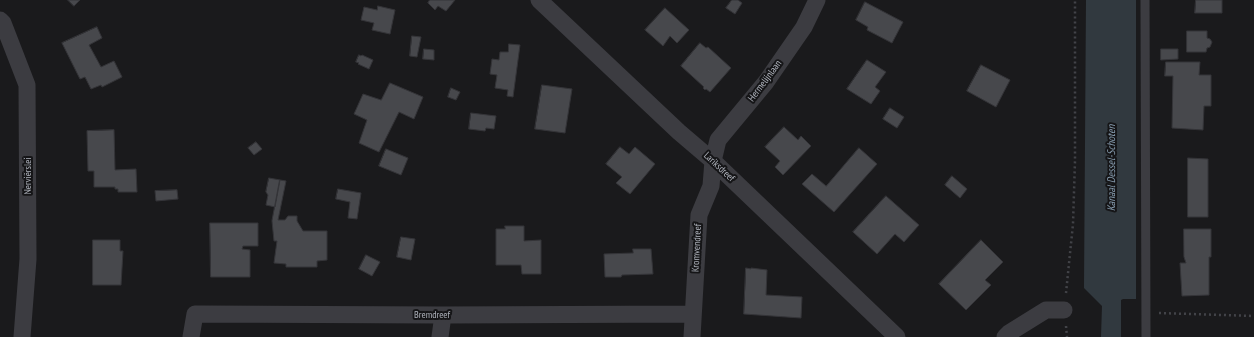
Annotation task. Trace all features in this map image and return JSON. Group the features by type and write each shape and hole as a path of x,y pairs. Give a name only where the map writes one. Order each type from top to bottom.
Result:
{"street":[{"name":"Lariksdreef","path":"539,0 679,132 713,161 897,337"},
{"name":"Hermelijnlaan","path":"713,161 718,140 766,82 804,27 817,0"},
{"name":"Nerviërslei","path":"0,20 3,23 27,85 28,259 22,337"},
{"name":"Kromvendreef","path":"692,337 698,215 711,186 713,161"},
{"path":"1005,337 1046,310 1064,310"},
{"name":"Bremdreef","path":"192,337 195,314 693,314"},
{"path":"440,337 443,315"}],"lane":[{"path":"1145,0 1146,337"}],"path":[{"path":"1064,310 1074,216 1075,0"},
{"path":"1145,313 1254,316"}],"water":[{"name":"Kanaal Dessel-Schoten","path":"1086,0 1136,0 1136,299 1121,300 1121,337 1101,337 1102,306 1084,288"}],"building":[{"path":"68,0 80,0 74,6"},
{"path":"430,0 455,0 446,11 438,6 435,10 428,3"},
{"path":"732,0 738,0 742,3 735,14 726,8"},
{"path":"1196,0 1222,0 1222,13 1195,13"},
{"path":"865,2 903,22 892,43 867,30 868,27 856,20"},
{"path":"378,6 395,10 390,34 372,30 374,23 361,20 364,7 377,10"},
{"path":"665,8 689,30 677,43 670,36 663,46 645,30"},
{"path":"97,27 102,38 89,45 101,67 114,61 122,77 102,87 101,85 91,89 85,77 80,79 62,43"},
{"path":"1187,31 1207,31 1207,38 1212,42 1210,47 1207,48 1206,52 1187,52"},
{"path":"412,36 421,37 417,57 410,56"},
{"path":"700,43 706,48 708,47 731,68 710,92 706,89 705,90 703,88 704,87 681,66"},
{"path":"509,44 520,45 513,97 507,96 508,90 495,88 497,75 490,74 492,59 499,60 500,52 508,52"},
{"path":"424,49 434,50 434,60 423,59"},
{"path":"1161,49 1178,49 1178,59 1161,60"},
{"path":"359,55 373,60 369,69 356,62"},
{"path":"867,60 886,72 875,87 880,91 871,104 847,89"},
{"path":"1166,62 1200,62 1199,75 1211,75 1211,106 1204,106 1203,130 1172,128 1173,76 1165,76"},
{"path":"981,65 1010,80 996,107 967,91"},
{"path":"390,83 423,97 414,119 399,112 379,152 359,143 367,120 354,114 363,94 381,100"},
{"path":"542,85 572,89 565,133 535,129"},
{"path":"451,88 460,92 456,100 448,97"},
{"path":"890,108 904,117 897,128 883,119"},
{"path":"471,113 496,116 494,129 486,128 485,131 469,129"},
{"path":"784,127 798,140 801,136 811,146 783,175 775,167 780,161 765,147"},
{"path":"114,130 115,170 136,169 137,192 118,192 118,189 115,189 115,187 94,187 94,171 88,171 87,131"},
{"path":"256,142 262,149 254,155 248,148"},
{"path":"620,147 629,154 635,147 655,164 630,194 616,183 622,177 606,164"},
{"path":"859,148 877,164 834,212 802,184 812,174 826,186"},
{"path":"386,149 408,158 401,175 379,166"},
{"path":"1188,158 1208,159 1208,217 1188,217"},
{"path":"952,176 967,189 960,198 945,185"},
{"path":"269,178 280,180 275,207 266,205 268,195 266,192"},
{"path":"280,180 286,181 278,220 285,220 288,216 297,216 297,221 303,231 327,231 327,260 317,261 317,267 286,267 286,264 274,263 277,241 274,241 272,221"},
{"path":"338,189 361,193 357,219 348,218 350,202 336,199"},
{"path":"177,190 178,199 156,201 155,191"},
{"path":"886,196 919,225 904,242 895,234 877,254 853,232"},
{"path":"210,223 258,223 258,246 243,246 242,249 250,250 250,277 211,277"},
{"path":"505,226 524,226 524,241 541,240 541,274 522,274 521,265 496,265 496,229 505,229"},
{"path":"1184,229 1211,229 1209,295 1182,296 1180,263 1186,263 1184,257"},
{"path":"401,237 415,239 411,260 397,257"},
{"path":"93,240 120,240 120,251 123,251 121,285 93,285"},
{"path":"981,240 1003,262 985,280 991,285 966,310 939,284"},
{"path":"633,249 651,249 653,274 605,277 604,254 633,253"},
{"path":"366,255 380,262 372,276 359,269"},
{"path":"746,268 767,270 766,295 802,297 801,318 744,314"}]}
